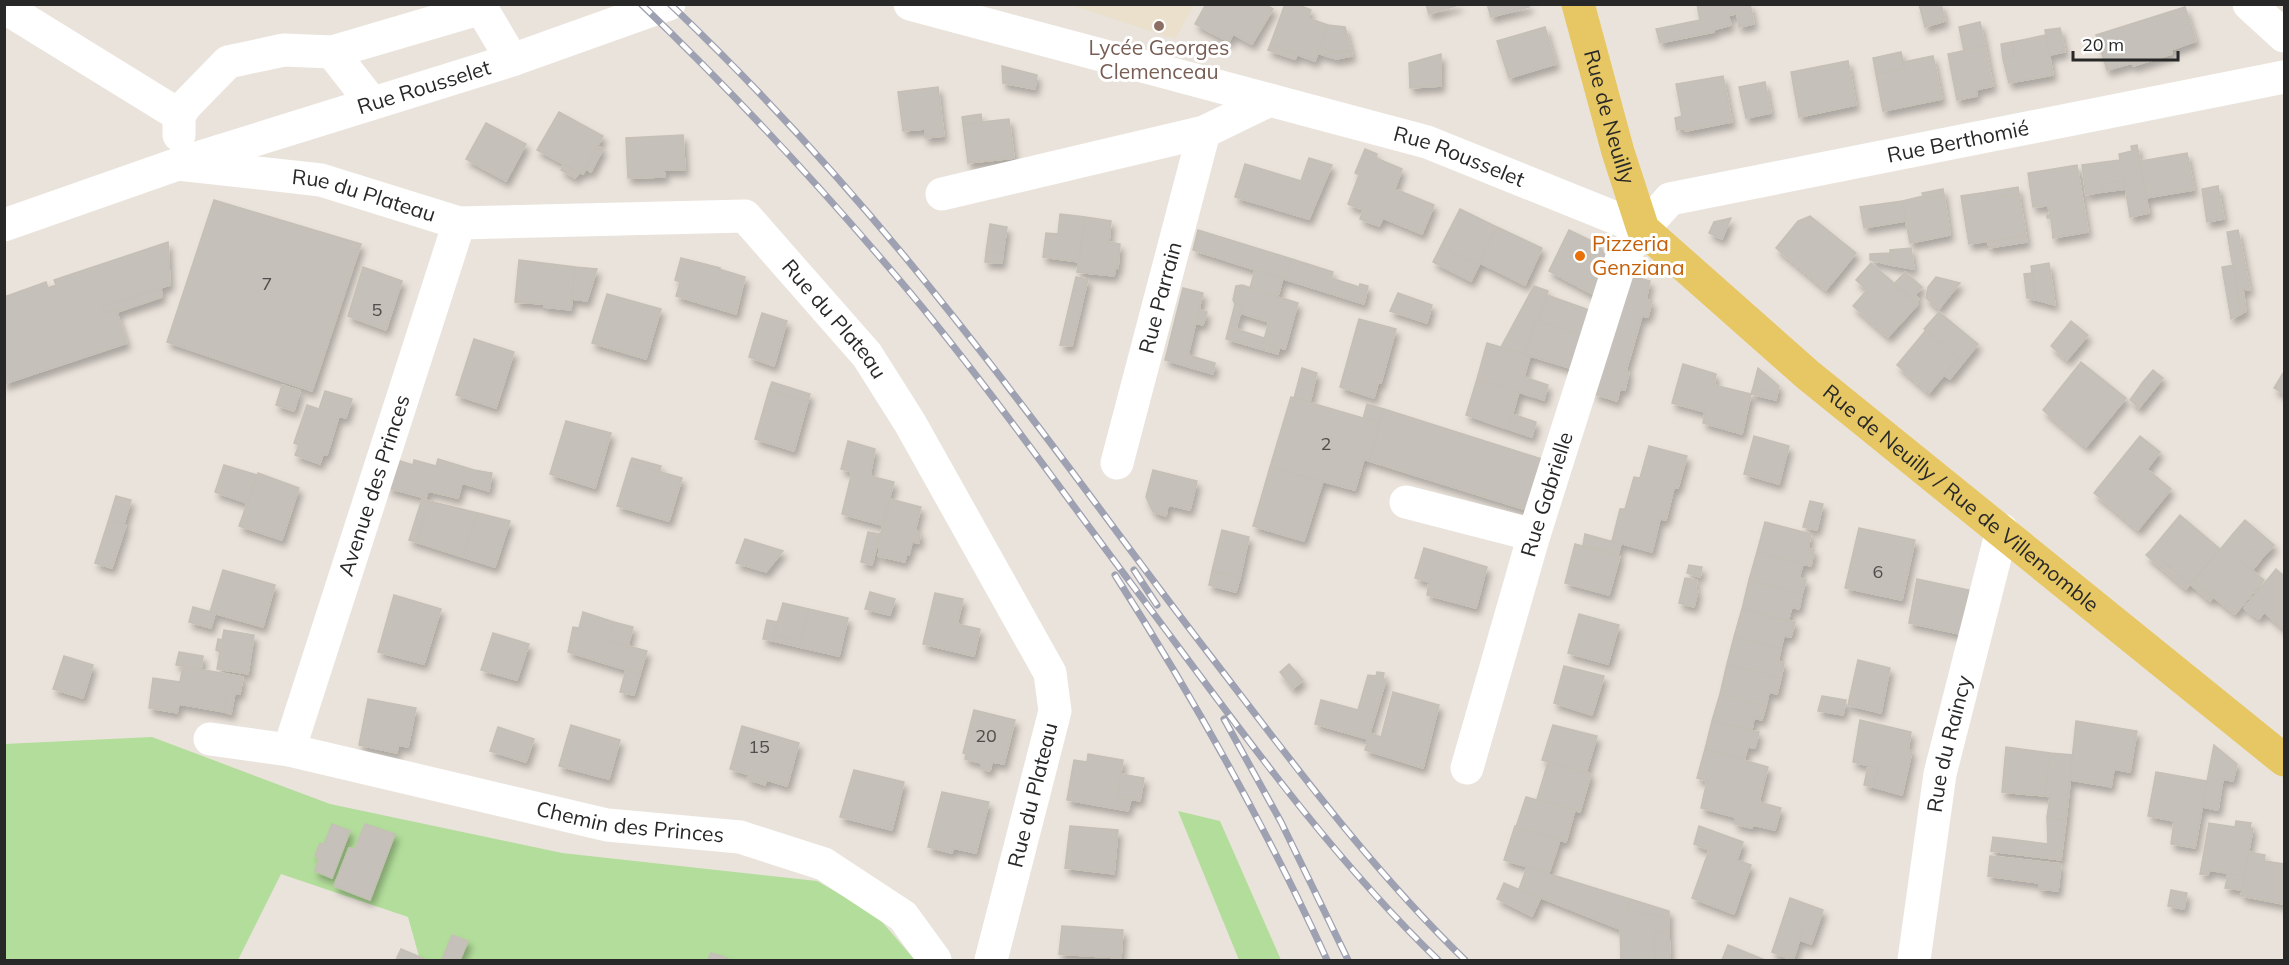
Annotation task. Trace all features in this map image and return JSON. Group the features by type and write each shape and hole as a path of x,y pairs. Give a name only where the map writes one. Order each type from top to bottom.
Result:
{"main road":[{"name":"Rue de Neuilly","path":"1578,4 1618,152 1643,229"},
{"name":"Rue de Neuilly / Rue de Villemomble","path":"1643,229 1808,375 2284,760"}],"street":[{"name":"Rue Rousselet","path":"4,225 178,164 512,60 669,4"},
{"name":"Rue Rousselet","path":"910,4 1427,142 1643,229"},
{"path":"2249,4 2284,36"},
{"path":"178,164 179,115 228,62 285,50 332,52 480,6 512,60"},
{"path":"4,7 179,115"},
{"path":"332,52 372,103"},
{"name":"Rue Berthomié","path":"1643,229 1670,199 2284,77"},
{"path":"942,194 1204,132 1270,100"},
{"name":"Rue Parrain","path":"1118,463 1204,132"},
{"name":"Rue du Plateau","path":"178,164 321,180 459,223 745,216 867,355 910,423 1050,673 1055,711 991,960"},
{"name":"Avenue des Princes","path":"289,750 459,223"},
{"name":"Rue Gabrielle","path":"1467,768 1534,535 1622,258 1643,229"},
{"path":"1406,502 1534,535"},
{"name":"Rue du Raincy","path":"1914,960 1940,774 2002,530"},
{"name":"Chemin des Princes","path":"210,739 289,750 607,825 740,837 824,864 903,916 935,960"}],"shaded area":[{"name":"Lycée Georges Clemenceau","path":"1071,5 1194,5 1175,39"}],"green space":[{"path":"152,737 330,804 562,853 817,881 876,915 915,960 420,960 408,917 281,874 238,960 5,960 4,744"},
{"path":"1178,811 1220,821 1281,960 1239,960"}],"building":[{"path":"1206,4 1265,4 1273,9 1252,44 1233,34 1229,42 1195,24"},
{"path":"1285,4 1296,4 1311,10 1308,18 1328,25 1315,61 1270,45"},
{"path":"1426,4 1459,4 1459,5 1429,14"},
{"path":"1487,4 1529,4 1529,7 1491,17"},
{"path":"1697,4 1750,4 1754,24 1739,27 1737,14 1728,15 1731,25 1713,30 1714,32 1660,43 1656,29 1700,20"},
{"path":"1919,4 1941,4 1945,21 1925,27"},
{"path":"2185,7 2196,41 2171,50 2172,54 2133,66 2132,63 2107,70 2096,35"},
{"path":"1980,22 1985,46 1964,51 1959,27"},
{"path":"1328,25 1345,27 1351,50 1337,53 1319,48"},
{"path":"1545,27 1556,64 1509,78 1497,41"},
{"path":"2060,28 2065,52 2049,55 2045,30"},
{"path":"2046,35 2053,75 2009,83 2003,59 2014,57 2012,42"},
{"path":"2012,42 2014,57 2003,59 2001,44"},
{"path":"1270,45 1297,55 1295,59 1268,50"},
{"path":"1985,46 1993,86 1976,90 1977,96 1957,100 1948,54"},
{"path":"1319,48 1337,53 1351,50 1352,56 1336,59 1317,53"},
{"path":"1901,52 1905,68 1876,74 1873,58"},
{"path":"1441,54 1441,86 1410,88 1409,63"},
{"path":"1933,56 1942,99 1883,111 1876,74 1905,68 1903,62"},
{"path":"1848,61 1856,105 1799,117 1791,72"},
{"path":"1002,66 1037,75 1035,89 1003,83"},
{"path":"1723,76 1732,122 1685,131 1685,128 1677,130 1675,118 1682,116 1676,84"},
{"path":"1765,82 1771,113 1746,118 1739,87"},
{"path":"938,87 944,136 925,138 925,129 903,131 898,92"},
{"path":"559,112 603,136 583,174 537,150"},
{"path":"981,114 982,122 963,124 962,117"},
{"path":"1009,119 1014,158 968,163 963,124"},
{"path":"486,123 526,144 506,181 466,159"},
{"path":"683,135 685,170 664,170 665,177 628,178 626,138"},
{"path":"2137,145 2149,213 2130,217 2124,180 2101,184 2103,192 2086,195 2082,165 2120,160 2119,154 2132,151 2131,146"},
{"path":"598,146 603,149 591,172 586,169"},
{"path":"1365,149 1377,154 1376,158 1402,169 1395,189 1434,205 1422,234 1383,218 1379,226 1360,219 1363,210 1348,204 1359,175 1355,173"},
{"path":"2187,153 2194,190 2146,198 2140,161"},
{"path":"1309,158 1332,165 1309,219 1235,197 1245,164 1301,181"},
{"path":"564,164 579,173 575,178 561,170"},
{"path":"2077,165 2088,232 2053,238 2051,218 2047,218 2047,215 2050,215 2048,206 2033,207 2028,173"},
{"path":"2124,180 2125,189 2103,192 2101,184"},
{"path":"2218,186 2224,219 2207,222 2202,189"},
{"path":"2018,187 2019,194 1988,199 1987,192"},
{"path":"1943,189 1944,195 1925,199 1922,193"},
{"path":"1987,192 1988,199 2019,194 2026,236 1969,244 1961,196"},
{"path":"1944,195 1950,235 1910,243 1902,201 1923,196 1925,199"},
{"path":"214,200 361,244 312,391 167,342"},
{"path":"1902,201 1906,221 1864,228 1860,207"},
{"path":"1460,209 1497,227 1479,265 1441,246"},
{"path":"1060,214 1085,217 1079,262 1043,257 1046,233 1058,234"},
{"path":"1810,216 1856,253 1826,290 1776,248 1798,221"},
{"path":"1085,217 1111,221 1109,242 1120,244 1118,268 1116,267 1114,276 1077,272"},
{"path":"1731,218 1722,239 1709,233 1714,222"},
{"path":"990,224 1007,227 1003,253 986,252"},
{"path":"1497,227 1542,248 1525,285 1480,263"},
{"path":"1198,230 1292,259 1284,279 1193,250"},
{"path":"1569,230 1600,245 1606,259 1596,296 1549,271"},
{"path":"2238,230 2250,290 2243,289 2246,311 2241,314 2227,232"},
{"path":"2026,236 2027,242 1989,248 1988,242"},
{"path":"168,242 170,285 103,307 106,313 116,310 127,343 4,384 4,297 46,282 48,288 56,285 54,280"},
{"path":"1441,246 1479,265 1471,281 1433,262"},
{"path":"1911,248 1914,269 1891,265 1890,250"},
{"path":"986,252 1003,253 1002,263 985,262"},
{"path":"1890,253 1891,265 1870,260 1870,254"},
{"path":"681,258 745,277 736,314 676,296 680,282 675,280"},
{"path":"1292,259 1333,272 1331,278 1359,287 1360,284 1368,286 1364,304 1284,279"},
{"path":"519,260 575,267 571,310 544,307 544,304 515,302"},
{"path":"1871,263 1918,304 1888,337 1853,306 1867,290 1856,280"},
{"path":"2049,263 2055,305 2036,300 2031,266"},
{"path":"2233,265 2241,314 2231,319 2222,267"},
{"path":"363,267 402,281 386,330 348,316"},
{"path":"575,267 597,269 587,301 572,299"},
{"path":"1255,270 1283,278 1278,296 1250,288"},
{"path":"1905,272 1922,287 1915,295 1919,299 1916,303 1894,284"},
{"path":"2032,273 2036,300 2027,298 2024,274"},
{"path":"1628,275 1650,281 1646,300 1652,301 1648,317 1642,316 1626,371 1629,372 1625,390 1620,389 1617,401 1594,394"},
{"path":"1076,277 1088,279 1072,346 1060,345"},
{"path":"1936,277 1960,283 1939,309 1926,298 1928,287"},
{"path":"1242,285 1298,303 1285,349 1263,343 1269,322 1240,313 1242,306 1235,304 1233,300 1236,286"},
{"path":"1534,286 1548,291 1539,321 1536,320 1524,354 1501,347"},
{"path":"161,288 162,297 117,312 116,310 106,313 103,307"},
{"path":"1183,288 1203,293 1188,355 1215,363 1213,374 1165,360"},
{"path":"1398,293 1432,305 1427,323 1390,311"},
{"path":"607,294 661,309 646,359 592,343"},
{"path":"1547,295 1589,310 1581,335 1539,321"},
{"path":"1235,304 1242,306 1236,329 1264,338 1263,343 1279,348 1278,354 1226,339"},
{"path":"1199,310 1207,312 1203,325 1196,323"},
{"path":"1939,312 1978,344 1950,379 1944,375 1958,358 1924,329"},
{"path":"762,313 787,321 774,366 749,357"},
{"path":"1359,319 1396,329 1381,383 1378,383 1374,398 1340,387"},
{"path":"1536,320 1581,335 1570,368 1524,354"},
{"path":"2071,321 2088,335 2067,360 2051,346"},
{"path":"1926,330 1958,358 1929,393 1897,365"},
{"path":"474,339 514,352 496,408 456,395"},
{"path":"1487,343 1530,356 1524,377 1548,385 1544,400 1477,379"},
{"path":"2081,362 2126,398 2086,447 2043,410"},
{"path":"1683,364 1716,374 1714,385 1751,394 1742,434 1703,423 1705,412 1672,403"},
{"path":"1302,368 1317,373 1310,402 1294,398"},
{"path":"1758,368 1779,386 1777,395 1753,388"},
{"path":"2153,370 2163,378 2152,392 2142,383"},
{"path":"2284,373 2284,394 2274,388"},
{"path":"1477,379 1519,392 1508,429 1466,415"},
{"path":"772,382 810,394 808,401 769,390"},
{"path":"2142,383 2152,392 2139,408 2130,400"},
{"path":"282,385 300,391 294,411 276,405"},
{"path":"1753,388 1777,395 1776,400 1751,394"},
{"path":"769,390 808,401 794,451 755,439"},
{"path":"325,391 352,399 346,418 339,416 327,455 323,454 320,464 295,455 299,445 294,443 307,405 319,409"},
{"path":"1291,397 1380,423 1369,461 1364,459 1355,490 1270,467"},
{"path":"1367,404 1384,409 1380,423 1363,419"},
{"path":"1384,409 1545,460 1530,511 1369,461"},
{"path":"1512,414 1536,422 1532,437 1508,429"},
{"path":"566,421 611,433 595,488 550,474"},
{"path":"1754,436 1789,446 1779,484 1744,474"},
{"path":"2140,436 2160,452 2147,469 2171,489 2138,530 2094,493"},
{"path":"848,441 875,449 870,476 894,482 882,525 842,514 852,472 841,469"},
{"path":"1649,446 1687,456 1678,488 1674,488 1666,520 1660,519 1652,552 1612,541 1620,509 1625,509 1634,477 1640,478"},
{"path":"632,458 661,466 659,472 630,463"},
{"path":"438,459 492,473 489,491 462,483 458,498 428,491 426,498 388,488 397,460 413,465 414,460 436,466"},
{"path":"630,463 682,478 669,521 617,506"},
{"path":"224,465 257,475 247,503 215,492"},
{"path":"1270,467 1323,481 1304,541 1253,526"},
{"path":"1153,470 1197,481 1190,510 1168,505 1166,516 1153,512 1146,497"},
{"path":"258,473 299,488 282,540 239,526"},
{"path":"116,496 131,500 124,524 109,519"},
{"path":"422,499 429,501 416,542 409,540"},
{"path":"890,499 921,507 915,531 920,532 919,543 912,542 905,562 878,556 880,548 877,547"},
{"path":"429,501 478,513 463,557 416,542"},
{"path":"1810,501 1823,504 1817,530 1803,527"},
{"path":"478,513 510,521 495,567 463,557"},
{"path":"2180,515 2220,549 2190,584 2151,550"},
{"path":"109,519 126,525 112,568 95,563"},
{"path":"2245,520 2274,545 2261,559 2232,535"},
{"path":"1765,522 1811,534 1808,548 1814,550 1811,566 1757,552"},
{"path":"1859,528 1915,540 1902,600 1845,588"},
{"path":"1222,530 1249,537 1240,578 1212,571"},
{"path":"868,532 880,534 872,565 861,562"},
{"path":"1585,534 1621,544 1618,555 1583,545"},
{"path":"2232,535 2261,559 2252,571 2223,546"},
{"path":"745,539 783,551 766,572 736,563"},
{"path":"1575,544 1620,556 1609,595 1565,583"},
{"path":"2223,546 2264,580 2235,614 2193,581"},
{"path":"1424,548 1487,567 1476,608 1427,595 1429,582 1415,578"},
{"path":"2151,550 2190,584 2186,589 2146,555"},
{"path":"1757,552 1803,564 1799,578 1806,580 1802,594 1749,580"},
{"path":"1689,565 1702,567 1700,577 1687,573"},
{"path":"2276,569 2284,576 2284,629 2264,612 2259,619 2244,608"},
{"path":"223,570 275,585 263,627 210,612"},
{"path":"1212,571 1240,578 1236,592 1209,585"},
{"path":"1685,578 1697,580 1695,589 1698,590 1694,607 1679,603"},
{"path":"1917,579 1969,590 1960,634 1909,623"},
{"path":"1749,580 1802,594 1799,609 1792,607 1788,621 1742,609"},
{"path":"2193,581 2214,596 2210,601 2190,584"},
{"path":"870,592 895,599 890,615 865,609"},
{"path":"935,593 963,599 957,624 980,629 974,656 923,644"},
{"path":"394,595 441,609 424,664 378,652"},
{"path":"783,603 809,609 799,647 791,645 792,638 774,634"},
{"path":"193,607 215,613 211,628 189,622"},
{"path":"809,609 848,618 839,656 799,647"},
{"path":"1742,609 1795,622 1791,637 1784,636 1781,648 1734,637"},
{"path":"583,612 614,622 610,641 647,651 640,674 568,652 573,627 579,628"},
{"path":"1579,614 1619,625 1608,664 1568,653"},
{"path":"767,620 778,622 773,641 763,639"},
{"path":"614,622 633,627 628,646 610,641"},
{"path":"224,630 254,635 248,674 217,669 220,652 216,650 218,639 222,640"},
{"path":"493,633 529,644 517,680 481,670"},
{"path":"774,634 792,638 791,645 773,641"},
{"path":"1734,637 1781,648 1778,662 1784,663 1781,678 1727,664"},
{"path":"179,652 203,656 201,670 176,665"},
{"path":"64,656 93,665 83,698 53,689"},
{"path":"1858,660 1890,668 1881,713 1848,705"},
{"path":"1289,664 1303,680 1293,689 1280,672"},
{"path":"1727,664 1781,678 1777,694 1769,692 1766,706 1720,694"},
{"path":"183,666 243,677 240,694 228,692 224,712 179,704 177,713 149,708 153,678 180,682"},
{"path":"1564,666 1604,676 1592,715 1554,703"},
{"path":"626,670 640,674 634,695 620,692"},
{"path":"1377,672 1384,673 1383,679 1386,680 1368,739 1315,724 1321,700 1358,710 1368,675 1376,676"},
{"path":"228,692 235,693 231,714 224,712"},
{"path":"1393,692 1439,705 1423,768 1365,750 1370,733 1381,737"},
{"path":"1720,694 1766,706 1762,720 1754,718 1752,730 1712,721"},
{"path":"1822,696 1846,700 1843,715 1818,711"},
{"path":"368,699 416,708 408,747 398,745 397,753 359,745"},
{"path":"974,710 1015,720 1004,764 992,762 990,771 981,769 981,763 965,759 966,754 963,753"},
{"path":"1860,720 1911,732 1908,750 1912,751 1902,795 1873,787 1878,768 1853,762"},
{"path":"1712,721 1759,732 1755,748 1748,747 1744,760 1705,749"},
{"path":"2076,721 2137,731 2130,772 2114,769 2111,787 2070,780"},
{"path":"571,725 620,740 609,779 559,766"},
{"path":"1553,725 1597,736 1586,773 1542,760"},
{"path":"742,726 799,743 787,786 730,769"},
{"path":"498,727 534,739 526,762 490,751"},
{"path":"2214,745 2237,764 2233,781 2223,779 2218,810 2202,807"},
{"path":"2006,747 2050,753 2045,796 2002,792"},
{"path":"1705,749 1768,767 1759,802 1781,808 1775,830 1735,824 1735,817 1701,808 1707,781 1697,778"},
{"path":"2050,753 2073,755 2066,820 2047,817 2050,797 2045,796"},
{"path":"1088,754 1123,760 1117,797 1131,799 1128,811 1067,800 1074,760 1087,762"},
{"path":"1548,762 1591,774 1580,812 1537,799"},
{"path":"1868,766 1878,768 1873,787 1864,785"},
{"path":"854,770 904,782 892,830 840,817"},
{"path":"2156,772 2207,781 2195,848 2171,844 2174,821 2148,816"},
{"path":"749,774 766,780 765,785 747,779"},
{"path":"1121,774 1144,778 1140,801 1117,797"},
{"path":"942,792 989,802 976,853 953,848 952,853 928,847"},
{"path":"1526,797 1575,810 1566,842 1516,827"},
{"path":"2047,817 2066,820 2061,860 1991,851 1993,837 2048,844"},
{"path":"2236,821 2251,823 2250,828 2253,829 2244,876 2209,870 2208,875 2200,874 2209,823 2235,827"},
{"path":"332,824 350,831 332,878 315,871 319,858 315,856 320,843 324,845"},
{"path":"365,824 395,834 370,900 334,886 349,848 355,849"},
{"path":"1070,826 1118,830 1114,874 1065,868"},
{"path":"1515,826 1560,840 1549,873 1504,860"},
{"path":"1699,826 1743,842 1737,860 1751,865 1734,914 1692,898 1709,850 1694,844"},
{"path":"2249,852 2265,855 2264,861 2284,864 2284,904 2241,896"},
{"path":"1990,856 2061,864 2058,891 2039,889 2039,883 1988,876"},
{"path":"1527,867 1630,899 1627,910 1669,918 1669,933 1654,932 1655,960 1621,960 1620,929 1519,889"},
{"path":"2228,873 2244,876 2242,890 2225,888"},
{"path":"1504,883 1540,899 1532,916 1497,899"},
{"path":"2171,890 2187,893 2184,909 2168,906"},
{"path":"1790,898 1823,910 1816,931 1804,927 1793,960 1772,952"},
{"path":"1630,899 1669,911 1669,918 1627,910"},
{"path":"1062,926 1123,930 1121,958 1059,954"},
{"path":"1804,927 1816,931 1811,944 1800,940"},
{"path":"1654,932 1669,933 1670,960 1655,960"},
{"path":"452,935 468,941 460,960 442,960"},
{"path":"1728,945 1765,960 1722,960"},
{"path":"401,949 427,960 396,960"},
{"path":"711,953 727,958 726,960 708,960"}],"railway":[{"path":"641,4 776,140 902,283 990,393 1203,680 1315,825 1354,872 1438,960"},
{"path":"670,4 781,116 919,274 985,357 1331,812 1396,888 1465,960"},
{"path":"1134,570 1157,605"},
{"path":"1115,575 1228,764 1304,910 1327,960"},
{"path":"1224,719 1281,822 1348,960"}],"place":[{"name":"Lycée Georges Clemenceau","path":"1159,26"},
{"name":"Pizzeria Genziana","path":"1580,256"}]}
